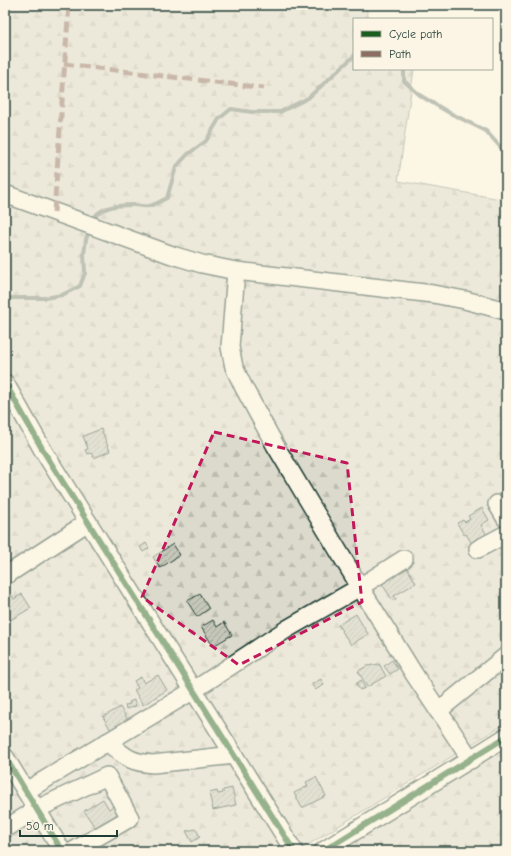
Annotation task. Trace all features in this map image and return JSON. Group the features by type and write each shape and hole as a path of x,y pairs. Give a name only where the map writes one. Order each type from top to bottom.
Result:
{"street":[{"path":"5,194 172,255 202,264 236,271 432,294 465,300 506,311"},
{"path":"236,271 230,348 234,367 244,388 275,445 360,587 438,711 471,760"},
{"path":"5,383 44,452 294,851"},
{"path":"497,504 506,519"},
{"path":"5,576 88,522"},
{"path":"478,550 506,534"},
{"path":"26,791 194,690 287,629 360,587 404,559"},
{"path":"438,711 506,656"},
{"path":"323,851 506,737"},
{"path":"107,742 130,760 141,763 154,764 234,756"},
{"path":"5,756 62,851"},
{"path":"5,829 37,809 107,776 130,818 73,851"}],"highlighted area":[{"path":"214,432 347,463 362,602 239,665 142,597"}],"green space":[{"path":"5,5 365,5 369,18 353,18 353,70 414,70 398,181 506,200 506,723 298,851 5,851"},
{"path":"506,746 506,851 339,851"}],"building":[{"path":"101,429 110,451 94,458 91,453 87,454 85,450 88,449 83,436"},
{"path":"482,508 489,520 481,525 487,535 472,544 466,534 464,535 457,523 463,520 465,522 470,519 468,516"},
{"path":"146,543 149,548 143,552 140,547"},
{"path":"173,544 180,555 160,568 153,557"},
{"path":"406,566 416,583 394,596 396,599 393,601 382,584 385,582 384,579"},
{"path":"11,594 14,599 22,594 31,608 7,622 5,618 5,598"},
{"path":"200,594 209,609 197,617 187,601"},
{"path":"356,614 368,634 351,645 338,625"},
{"path":"213,620 217,627 224,622 232,635 213,646 201,627"},
{"path":"392,660 398,669 390,674 384,666"},
{"path":"379,664 386,676 367,687 358,671 367,666"},
{"path":"158,675 167,690 143,705 134,690 138,688 134,681 141,677 144,683"},
{"path":"321,679 324,685 315,690 312,684"},
{"path":"361,680 365,688 360,690 356,684"},
{"path":"134,700 136,706 126,709 125,705 130,704 129,702"},
{"path":"120,707 129,722 112,732 103,717"},
{"path":"316,777 326,796 302,808 294,793 308,786 306,782"},
{"path":"232,788 236,805 213,810 209,793 217,791 218,794 223,793 223,790"},
{"path":"103,799 109,809 113,806 118,815 96,829 84,811"},
{"path":"196,829 200,837 192,842 186,831"},
{"path":"6,840 11,848 5,851 5,841"},
{"path":"43,847 45,851 35,851"}],"waterway":[{"path":"92,222 99,213 115,206 149,206 167,198 176,167 188,154 206,141 219,119 231,109 252,112 280,112 308,98 353,57"},
{"path":"404,70 404,81 421,96 448,112 486,131 503,150 506,183"},
{"path":"5,298 45,298 62,295 80,286 85,273 84,254 86,239 90,229"}],"marked path":[{"path":"54,212 69,5"},
{"path":"64,64 264,88"}],"cycle path":[{"path":"5,383 44,452 294,851"},
{"path":"323,851 506,737"},
{"path":"5,757 62,851"}]}
